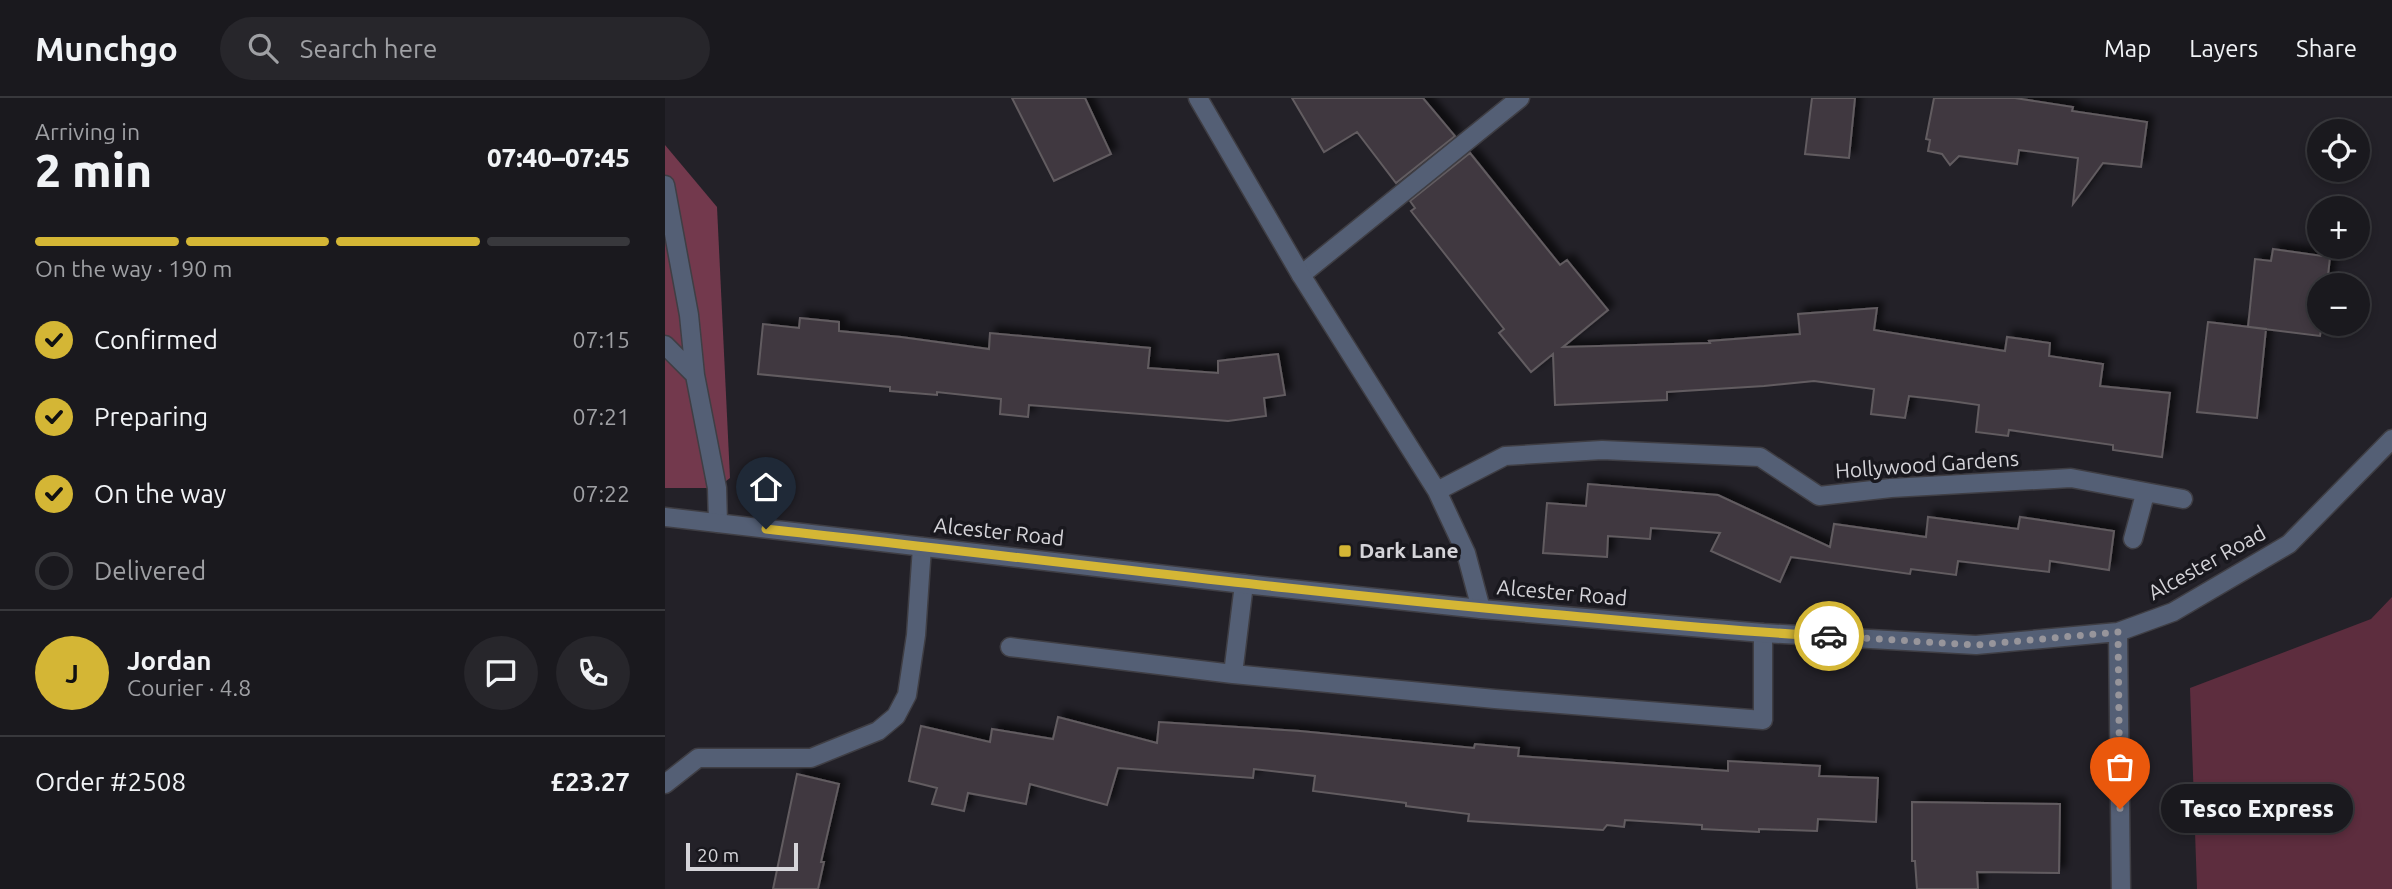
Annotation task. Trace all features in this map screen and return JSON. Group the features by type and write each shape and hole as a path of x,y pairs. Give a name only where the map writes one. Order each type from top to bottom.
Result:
{"street":[{"path":"1198,98 1301,275 1437,491 1466,552 1481,608"},
{"path":"1301,275 1520,98"},
{"path":"665,185 689,315 695,375 717,488 718,523"},
{"path":"665,345 695,375"},
{"name":"Alcester Road","path":"665,517 1244,584 1481,608 1763,633 1976,645 2118,632 2173,612 2289,544 2392,439"},
{"name":"Hollywood Gardens","path":"1437,491 1505,456 1602,450 1760,457 1819,496 1891,488 2071,478 2183,499"},
{"path":"2133,539 2145,494"},
{"path":"665,784 698,758 811,758 878,731 896,716 907,695 916,635 922,547"},
{"path":"1233,674 1244,584"},
{"path":"2118,632 2121,889"},
{"path":"1010,647 1233,674 1495,699 1763,720 1763,633"}],"shaded area":[{"path":"665,145 717,207 730,478 717,488 665,488"},
{"path":"2392,597 2392,889 2197,889 2190,688 2371,619"}],"building":[{"path":"1012,98 1085,98 1111,154 1054,181"},
{"path":"1292,98 1423,98 1455,136 1396,183 1357,132 1324,152"},
{"path":"1812,98 1855,98 1849,158 1805,154"},
{"path":"1934,98 2015,98 2073,107 2072,111 2147,122 2141,167 2103,163 2073,204 2078,158 2019,150 2017,164 1959,156 1950,165 1942,154 1928,151 1930,140 1926,139"},
{"path":"1470,153 1560,265 1567,260 1608,310 1563,347 1710,343 1709,341 1800,334 1798,314 1877,308 1874,330 2005,351 2007,337 2050,343 2049,356 2103,364 2100,386 2170,393 2162,457 2113,450 2113,445 2009,430 2008,436 1976,432 1979,405 1909,396 1905,418 1871,414 1874,389 1814,381 1667,392 1667,400 1555,405 1553,354 1531,372 1499,333 1504,329 1411,211 1415,208 1410,201"},
{"path":"2273,249 2307,254 2307,259 2330,259 2328,273 2307,273 2307,334 2248,327 2255,259 2271,261"},
{"path":"800,318 839,322 839,331 989,349 990,333 1150,348 1148,368 1218,373 1218,361 1278,354 1285,395 1264,398 1266,416 1228,421 1029,405 1028,417 1000,414 1001,399 937,392 937,395 890,391 890,387 758,374 763,324 799,328"},
{"path":"2208,322 2266,329 2257,418 2197,412"},
{"path":"1588,484 1718,495 1830,547 1834,524 1926,537 1928,517 2018,529 2020,517 2114,531 2109,570 2050,561 2049,572 1958,561 1956,575 1911,569 1910,574 1791,557 1780,582 1711,551 1720,533 1651,528 1650,539 1608,536 1607,557 1543,553 1547,503 1586,506"},
{"path":"1058,717 1157,743 1159,722 1300,731 1474,748 1475,744 1519,748 1518,756 1728,771 1728,761 1820,766 1819,776 1878,778 1876,822 1818,819 1817,831 1759,829 1759,832 1625,820 1624,827 1607,825 1603,830 1468,821 1469,814 1313,791 1315,776 1254,769 1253,778 1118,768 1107,805 1030,784 1026,804 968,793 964,811 932,804 937,788 909,781 921,726 990,742 992,729 1053,739"},
{"path":"797,774 839,784 821,862 824,862 818,889 773,889"},
{"path":"1912,802 2060,804 2059,873 1977,872 1978,889 1917,889 1915,861 1912,861"}],"way so far":[{"path":"1829,636 1976,645 2076,638 2118,632 2120,809"}],"place":[{"name":"Dark Lane","path":"1345,551"},
{"name":"Tesco Express","path":"2120,809"}],"route":[{"path":"766,529 1455,606 1763,633 1829,636"}]}
